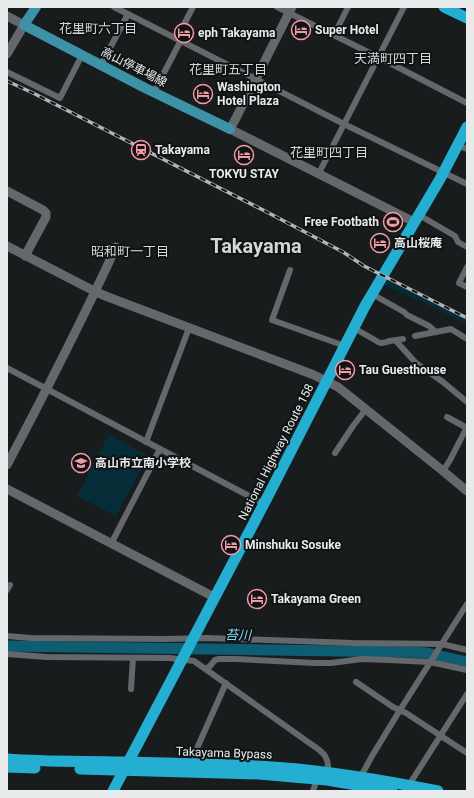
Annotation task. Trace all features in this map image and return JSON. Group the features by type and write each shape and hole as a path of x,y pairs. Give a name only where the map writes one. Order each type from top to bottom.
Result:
{"highway":[{"path":"444,7 467,18"},
{"name":"National Highway Route 158","path":"113,791 264,504 372,294 443,173 462,147 467,127"},
{"name":"Takayama Bypass","path":"7,759 259,774 317,779 392,791"},
{"name":"Takayama Bypass","path":"7,767 195,764 260,766 328,772 362,785 409,785 438,791"}],"main road":[{"path":"24,25 36,7"},
{"name":"高山停車場線","path":"24,25 154,92 230,129"}],"street":[{"path":"114,7 128,11 344,124 467,184"},
{"path":"154,92 194,7"},
{"path":"277,7 291,10 334,35 467,103"},
{"path":"334,35 348,7"},
{"path":"319,173 404,7"},
{"path":"291,10 230,129 319,173 455,236 458,242 467,247"},
{"path":"101,65 128,11"},
{"path":"7,16 24,25 7,54"},
{"path":"7,72 60,98 82,55"},
{"path":"7,191 46,213 46,217 25,256"},
{"path":"7,246 96,292 327,381 338,387 467,491"},
{"path":"7,465 96,292 116,247"},
{"path":"467,267 459,283 467,287"},
{"path":"290,270 272,320 345,346"},
{"path":"372,294 407,315 430,326 436,332"},
{"path":"146,442 189,328"},
{"path":"354,328 380,343 403,339"},
{"path":"415,336 451,329 467,340"},
{"path":"396,341 416,364 443,382 467,402"},
{"path":"7,368 264,504"},
{"path":"335,452 366,409"},
{"path":"443,471 467,427 448,417"},
{"path":"111,544 160,449"},
{"path":"7,490 214,597"},
{"path":"362,785 372,756 467,604"},
{"path":"7,636 31,638 441,645 467,650"},
{"path":"7,654 46,657 182,658 194,661 325,755 328,765 328,772"},
{"path":"131,689 133,658"},
{"path":"206,669 215,660 219,659 315,663 331,663 362,659 431,661 467,670"},
{"path":"356,682 467,753"},
{"path":"195,764 195,755 198,746 226,683"},
{"path":"409,785 467,694"},
{"path":"313,791 317,779"}],"shaded area":[{"path":"387,280 467,320 467,324 421,301 384,285"},
{"path":"109,434 146,455 147,458 116,516 77,496"}],"waterway":[{"name":"苔川","path":"7,646 408,652 427,653 467,662"}],"railway":[{"path":"7,81 263,210 343,252 364,266 467,318"}],"place":[{"name":"Super Hotel","path":"301,30"},
{"name":"eph Takayama","path":"184,33"},
{"name":"Washington Hotel Plaza","path":"203,94"},
{"name":"Takayama","path":"141,150"},
{"name":"TOKYU STAY","path":"244,155"},
{"name":"Free Footbath","path":"393,222"},
{"name":"高山桜庵","path":"380,243"},
{"name":"Tau Guesthouse","path":"345,370"},
{"name":"高山市立南小学校","path":"81,463"},
{"name":"Minshuku Sosuke","path":"231,545"},
{"name":"Takayama Green","path":"257,599"}],"district":[{"name":"花里町六丁目","path":"98,28"},
{"name":"天満町四丁目","path":"393,58"},
{"name":"花里町五丁目","path":"228,69"},
{"name":"花里町四丁目","path":"329,152"},
{"name":"Takayama","path":"256,246"},
{"name":"昭和町一丁目","path":"130,251"}]}
